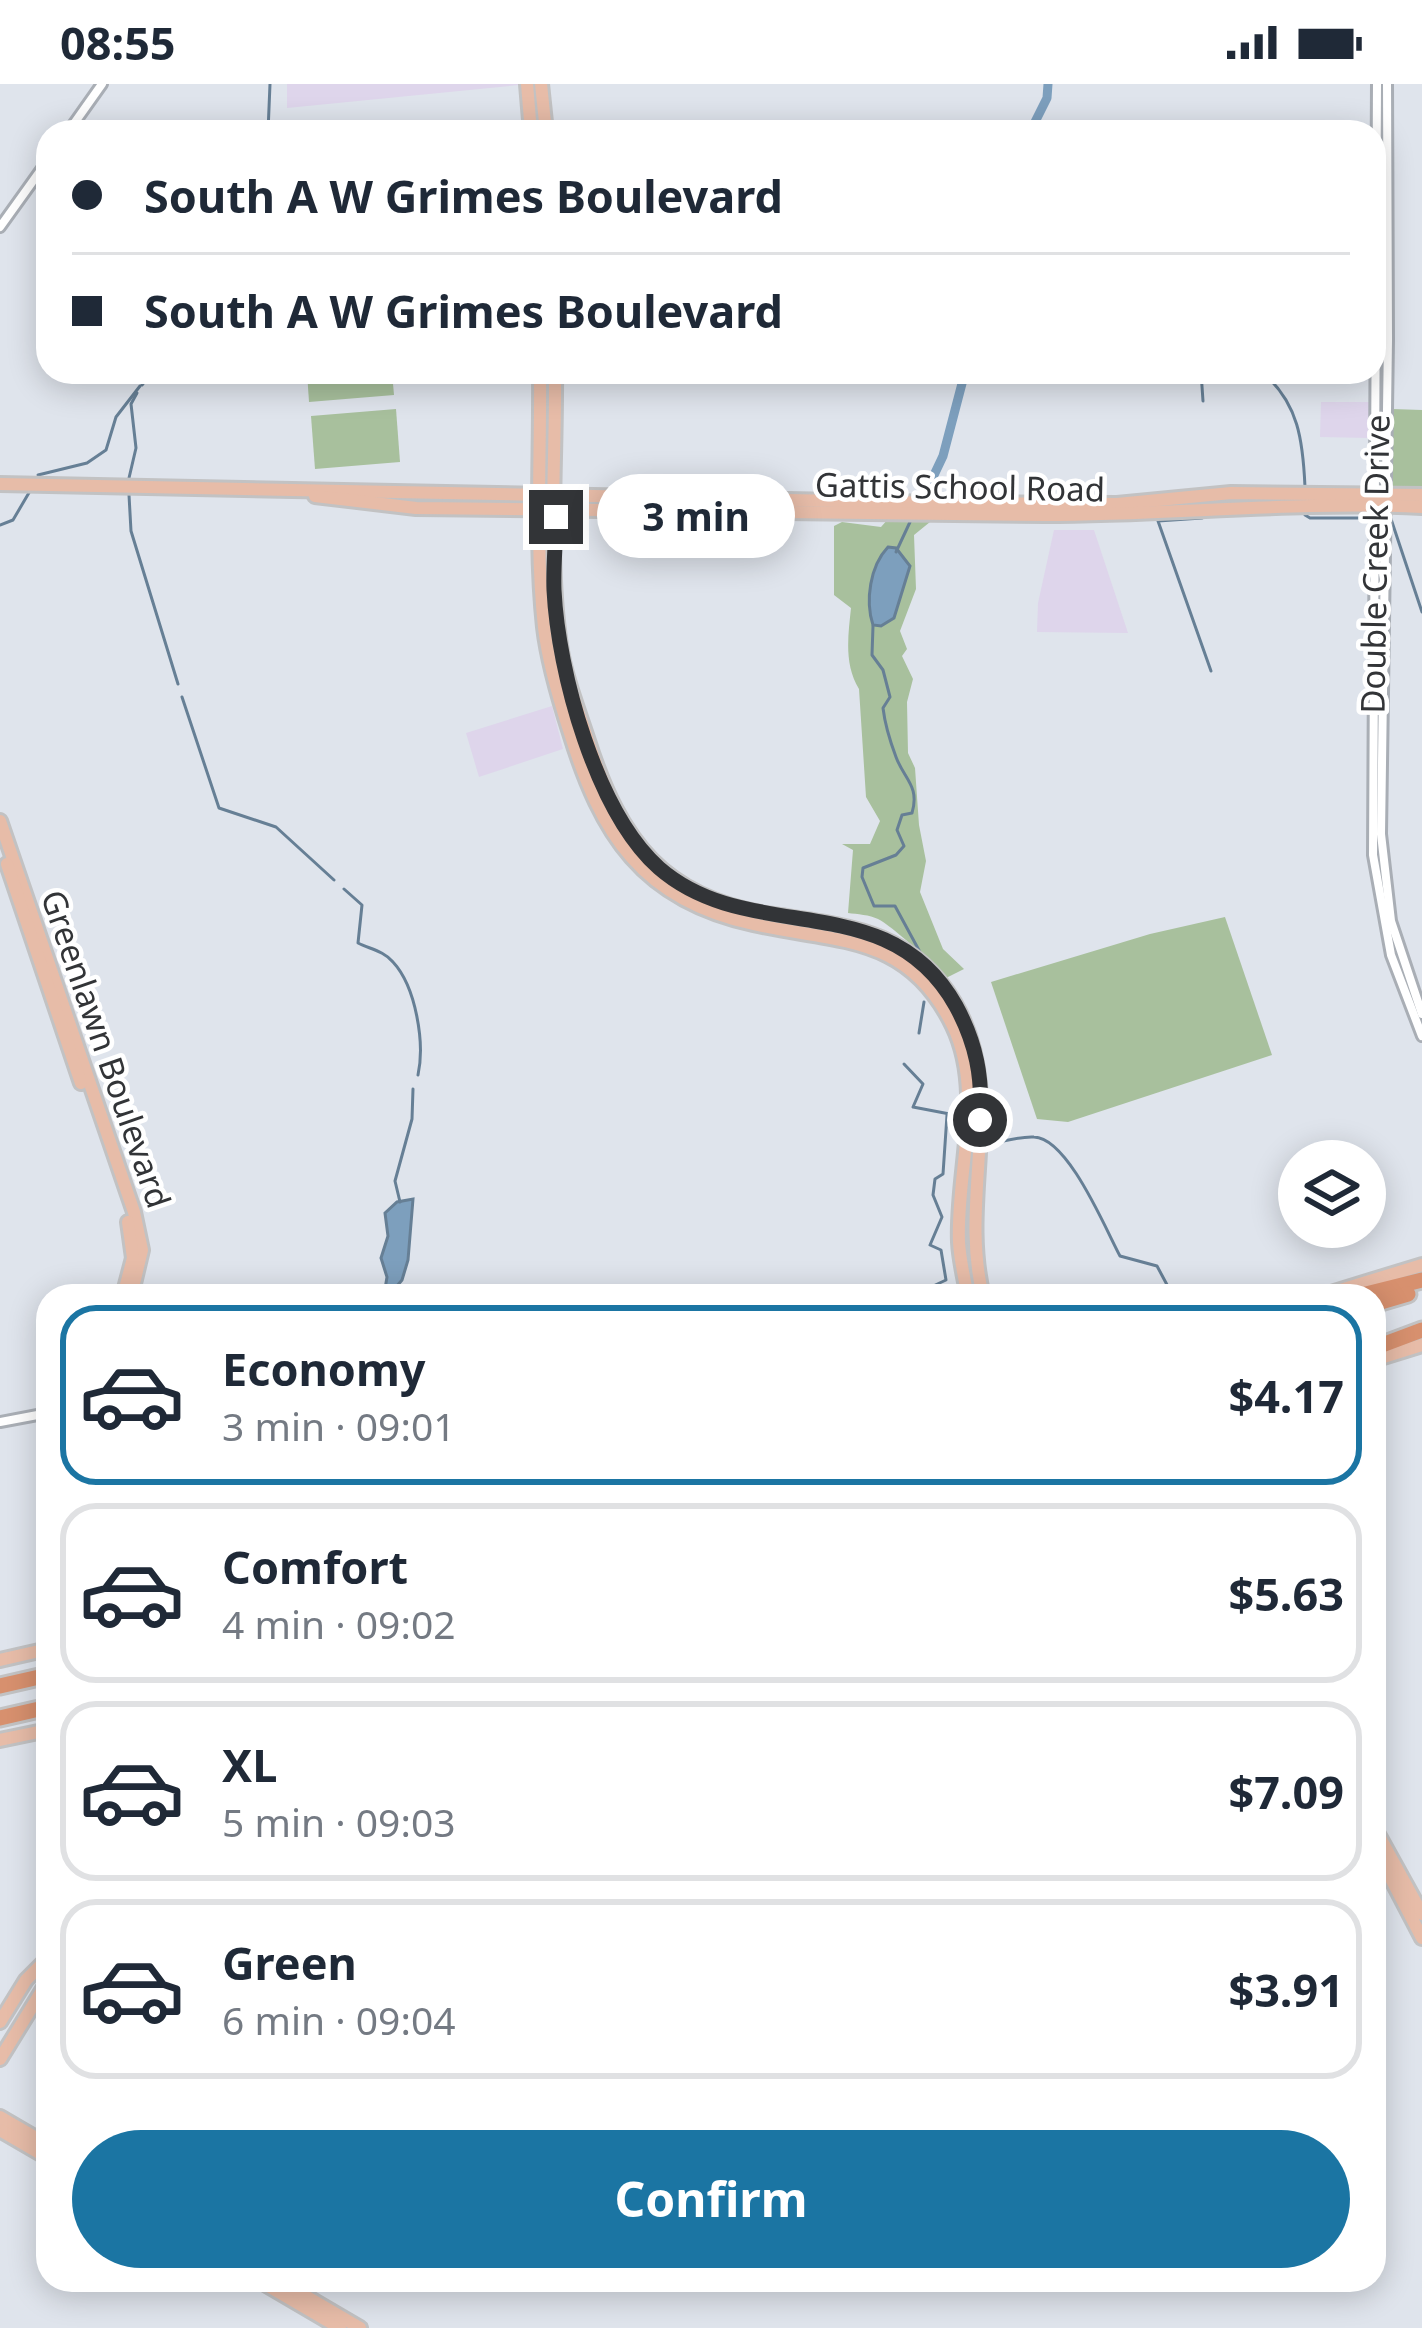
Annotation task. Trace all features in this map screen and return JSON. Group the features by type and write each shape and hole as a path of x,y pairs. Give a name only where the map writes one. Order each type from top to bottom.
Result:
{"highway":[{"path":"1386,1291 1422,1285"},
{"path":"1386,1299 1422,1285"},
{"path":"1386,1336 1422,1327"},
{"path":"1386,1343 1422,1327"},
{"path":"0,1682 36,1676"},
{"path":"0,1718 36,1710"}],"main road":[{"path":"527,84 530,120"},
{"path":"541,84 545,120"},
{"path":"540,384 541,460 548,500 544,633 594,803 623,849 665,888 721,917 872,947 907,970 936,999 952,1026 967,1073 959,1238 966,1284"},
{"path":"548,500 555,471 555,384"},
{"path":"505,492 526,482 541,460"},
{"path":"548,534 580,500 555,471"},
{"name":"Gattis School Road","path":"0,484 505,492 548,500 1117,504 1231,494 1422,507"},
{"name":"Gattis School Road","path":"283,490 378,506 518,508 548,500"},
{"name":"Gattis School Road","path":"580,500 824,512 1138,515 1422,495"},
{"path":"824,512 876,508 884,500"},
{"path":"518,508 548,534 564,663 601,785 640,848 685,886 736,909 854,926 904,949 937,979 967,1026 981,1073 974,1218 979,1284"},
{"name":"Greenlawn Boulevard","path":"0,821 134,1212 142,1250 131,1284"},
{"name":"Greenlawn Boulevard","path":"0,846 127,1214 133,1258 129,1284"},
{"path":"959,1238 965,1245 973,1284"},
{"path":"1360,1284 1422,1265"},
{"path":"1386,1356 1422,1345"},
{"path":"0,1660 36,1652"},
{"path":"0,1740 36,1732"},
{"path":"1386,1855 1422,1938"},
{"path":"1386,1862 1422,1914"},
{"path":"0,2022 36,1970"},
{"path":"0,2059 36,2000"},
{"path":"0,2117 36,2138"},
{"path":"0,2130 36,2151"},
{"path":"278,2292 340,2328"},
{"path":"298,2292 360,2328"}],"street":[{"path":"76,120 102,84"},
{"name":"Double Creek Drive","path":"1377,84 1377,120"},
{"name":"Double Creek Drive","path":"1386,188 1388,84"},
{"path":"0,227 36,177"},
{"name":"Double Creek Drive","path":"1379,384 1383,860 1397,944 1422,1014"},
{"name":"Double Creek Drive","path":"1382,384 1373,855 1390,955 1422,1036"},
{"path":"0,1422 36,1415"}],"shaded area":[{"path":"287,84 519,84 519,85 287,108"},
{"path":"1321,402 1370,402 1369,438 1320,437"},
{"path":"1054,530 1094,530 1128,633 1037,632 1038,603"},
{"path":"552,706 563,749 479,777 466,733"}],"green space":[{"path":"308,384 393,384 394,395 309,402"},
{"path":"396,409 400,462 315,469 311,416"},
{"path":"1392,409 1422,410 1422,491 1392,490"},
{"path":"941,513 914,535 916,589 900,631 907,649 902,656 913,679 907,702 908,753 915,768 926,861 920,892 943,949 964,969 946,978 884,923 848,913 853,850 842,844 870,844 880,821 866,797 859,689 848,650 851,608 834,595 834,526 842,522 881,527 889,518"},
{"path":"1225,917 1272,1055 1068,1122 1037,1119 991,982 1150,934"}],"water":[{"path":"888,547 896,548 910,566 894,618 873,625 871,584"},
{"path":"413,1199 408,1260 399,1284 386,1284 381,1258 388,1236 385,1213 397,1202"}],"waterway":[{"path":"268,120 270,84"},
{"path":"1036,120 1048,84"},
{"path":"926,492 943,456 962,384"},
{"path":"1202,384 1203,401"},
{"path":"1274,384 1297,424 1305,487"},
{"path":"38,475 87,463 106,450 116,417 140,386"},
{"path":"129,478 136,448 131,404 137,393"},
{"path":"0,525 13,520 30,491"},
{"path":"129,495 131,531 178,684"},
{"path":"1305,515 1369,518"},
{"path":"1202,518 1158,521 1211,671"},
{"path":"1391,519 1422,612"},
{"path":"896,552 910,522"},
{"path":"873,626 872,655 883,670 890,697 883,708 886,727 913,789 914,804 912,813 902,815 897,830 904,846 896,855 863,868 862,877 874,906 895,906 921,954"},
{"path":"182,697 219,808 276,827 334,880"},
{"path":"344,889 362,905 358,943 389,958 408,986 419,1032 418,1075"},
{"path":"919,1033 924,1002"},
{"path":"904,1064 923,1084 913,1107 955,1115"},
{"path":"400,1202 395,1181 412,1119 413,1089"},
{"path":"937,1284 946,1280 941,1250 930,1245 942,1217 933,1195 935,1179 943,1174 947,1115"},
{"path":"988,1144 1029,1137 1047,1141 1084,1186 1120,1256 1157,1266 1167,1284"}],"route":[{"path":"556,517 554,591 560,646 601,785 623,826 661,869 706,897 736,909 854,926 904,949 921,963 947,992 967,1026 981,1073 980,1120"}]}
